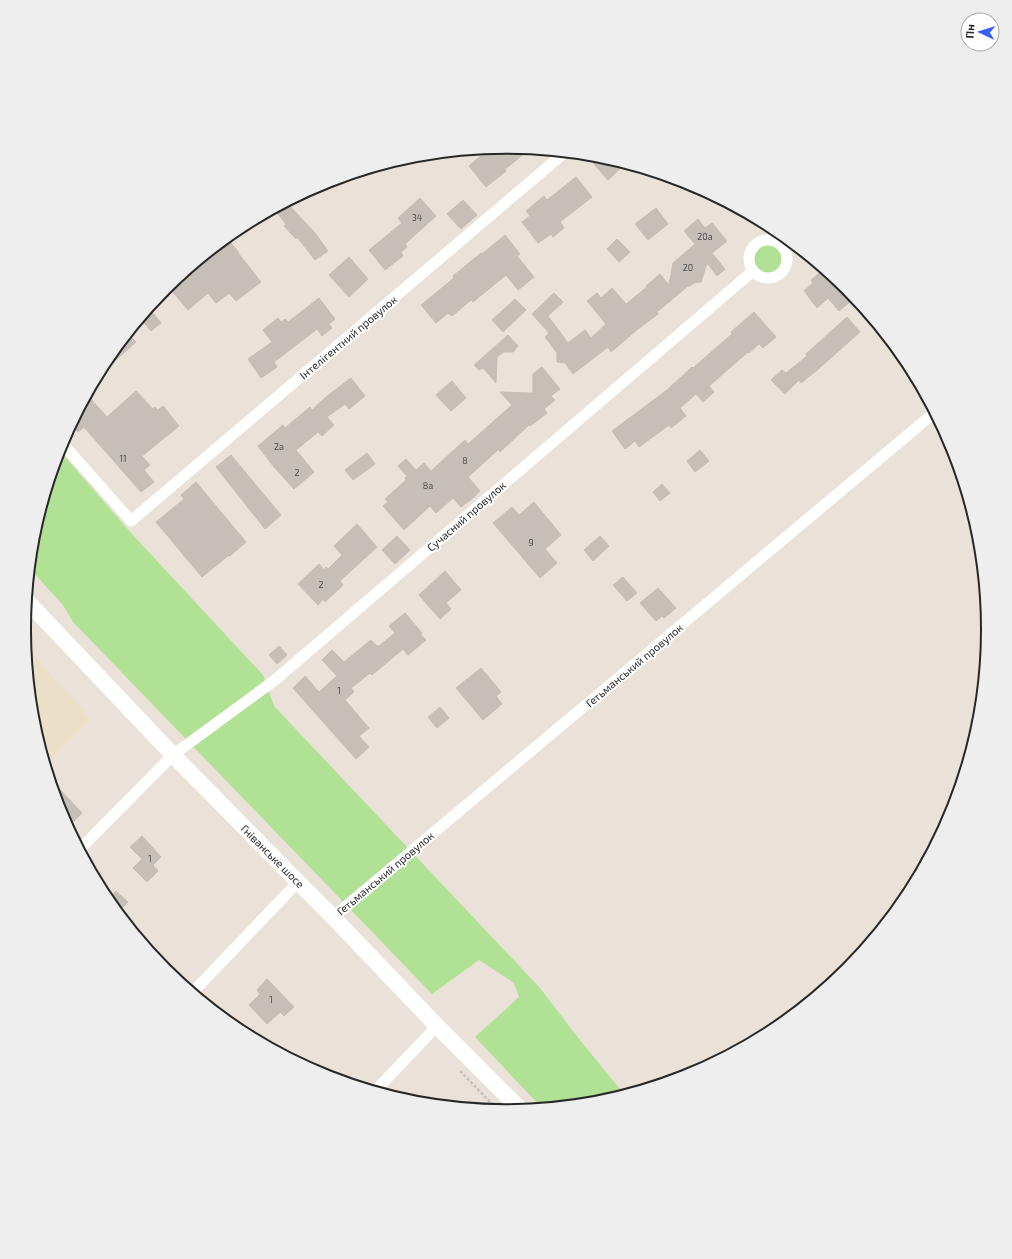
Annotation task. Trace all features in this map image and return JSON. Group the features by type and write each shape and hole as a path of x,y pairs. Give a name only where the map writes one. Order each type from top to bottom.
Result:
{"main road":[{"name":"Гніванське шосе","path":"32,606 174,755 334,917 515,1104"}],"street":[{"name":"Інтелігентний провулок","path":"67,448 131,521 558,158"},
{"path":"780,242 770,239 758,242 750,252 749,258 753,271 762,277 776,277 785,268 788,262 786,247"},
{"name":"Сучасний провулок","path":"83,846 174,755 275,680 753,271"},
{"name":"Гетьманський провулок","path":"334,917 930,416"},
{"path":"195,989 298,882"},
{"path":"379,1087 438,1026"}],"shaded area":[{"path":"32,653 91,720 50,761 40,722 35,691"}],"green space":[{"path":"764,240 772,240 782,245 786,252 786,266 782,273 772,278 764,278 754,273 752,270 749,263 749,255 754,245 757,243"},
{"path":"64,456 132,534 263,675 274,706 540,988 621,1090 568,1100 537,1103 475,1037 519,997 514,983 479,960 432,994 73,622 63,605 34,574 40,537 47,507"}],"building":[{"path":"506,154 523,155 486,187 469,166 481,156"},
{"path":"593,163 620,169 608,180"},
{"path":"576,177 592,197 560,222 564,228 553,237 551,234 538,243 522,222 530,216 526,211 544,196 547,200"},
{"path":"420,198 436,216 405,244 407,247 401,252 403,256 385,270 369,250 402,223 398,218"},
{"path":"463,200 477,215 461,229 447,214"},
{"path":"290,206 315,233 328,251 315,260 297,237 296,239 284,226 286,224 277,213"},
{"path":"656,208 668,224 648,240 635,224"},
{"path":"698,219 705,228 712,223 727,241 712,253 725,269 717,276 707,263 701,282 688,286 657,312 658,314 611,352 608,347 573,374 565,363 557,362 557,353 545,337 549,333 532,314 554,293 563,302 548,316 568,343 585,330 591,338 606,324 587,301 597,293 601,298 612,288 626,304 660,274 669,285 673,263 695,244 684,231"},
{"path":"505,235 520,254 517,256 534,277 518,290 506,275 473,302 471,300 452,316 448,313 436,323 421,305 454,278 453,276"},
{"path":"617,239 630,252 619,262 607,249"},
{"path":"231,243 261,282 236,301 229,293 216,303 208,293 188,310 173,292 193,272"},
{"path":"349,257 368,279 349,297 329,275"},
{"path":"820,273 850,302 839,311 828,298 817,308 804,291 813,283 811,280"},
{"path":"319,298 335,319 329,324 332,328 322,336 317,329 274,362 277,367 261,378 248,359 272,342 263,330 278,318 281,322 285,319 288,322"},
{"path":"515,299 526,310 503,332 492,320"},
{"path":"152,312 161,323 151,331 144,322"},
{"path":"754,312 776,337 763,348 759,344 749,353 748,352 709,386 714,392 703,402 696,394 680,408 686,416 671,428 669,425 639,447 635,441 625,449 612,431 667,390 732,334 731,332"},
{"path":"847,317 860,332 816,371 801,383 799,380 785,394 771,380 782,370 786,373 807,356 806,354"},
{"path":"508,335 518,346 513,352 504,352 497,357 496,383 483,368 479,370 474,365"},
{"path":"131,337 136,342 114,361"},
{"path":"542,367 560,389 551,396 555,400 544,409 547,413 530,426 529,425 500,452 499,449 468,477 480,491 473,498 461,507 453,498 436,513 430,506 404,530 383,506 388,502 385,499 406,480 405,478 407,476 398,466 406,459 416,470 424,463 431,471 465,440 468,444 512,405 500,392 533,393 533,374"},
{"path":"351,378 365,396 349,409 345,404 327,417 334,425 322,436 318,432 296,450 314,472 294,489 274,467 258,446 283,425 285,428 310,407 312,410"},
{"path":"452,381 466,398 451,411 436,395"},
{"path":"136,391 153,409 155,407 158,410 163,406 179,426 142,456 150,465 144,470 154,482 141,492 84,427 78,432 75,429 91,399 107,417"},
{"path":"700,450 709,461 695,472 687,461"},
{"path":"367,453 375,464 353,480 345,470"},
{"path":"231,455 281,515 265,529 216,467"},
{"path":"196,482 246,542 202,577 156,522 184,499 181,495"},
{"path":"662,484 670,493 660,501 653,492"},
{"path":"534,502 561,535 545,549 557,563 540,578 493,523 512,507 519,515"},
{"path":"357,524 377,547 340,581 343,585 325,602 323,599 318,605 298,584 319,564 324,570 326,567 328,569 342,555 334,546"},
{"path":"397,536 410,550 395,564 382,550"},
{"path":"600,536 609,546 593,561 584,550"},
{"path":"445,571 461,590 446,603 451,609 440,619 419,595"},
{"path":"623,577 637,593 627,601 613,585"},
{"path":"658,588 676,608 664,618 662,616 656,621 640,603"},
{"path":"405,613 426,640 408,655 403,649 372,675 370,673 351,688 354,692 345,700 369,728 359,736 369,747 356,759 293,688 305,676 319,692 337,676 322,660 332,650 344,662 371,640 379,646 395,633 389,626"},
{"path":"279,646 287,655 277,664 269,655"},
{"path":"481,668 501,692 496,696 502,704 483,720 456,688"},
{"path":"440,707 449,718 437,728 428,717"},
{"path":"58,788 82,813 72,823"},
{"path":"142,836 161,857 153,865 158,871 147,882 133,868 142,859 130,847"},
{"path":"116,891 128,902 122,908 112,895"},
{"path":"267,979 294,1007 284,1016 280,1012 267,1024 249,1005 260,994 257,990"}]}
